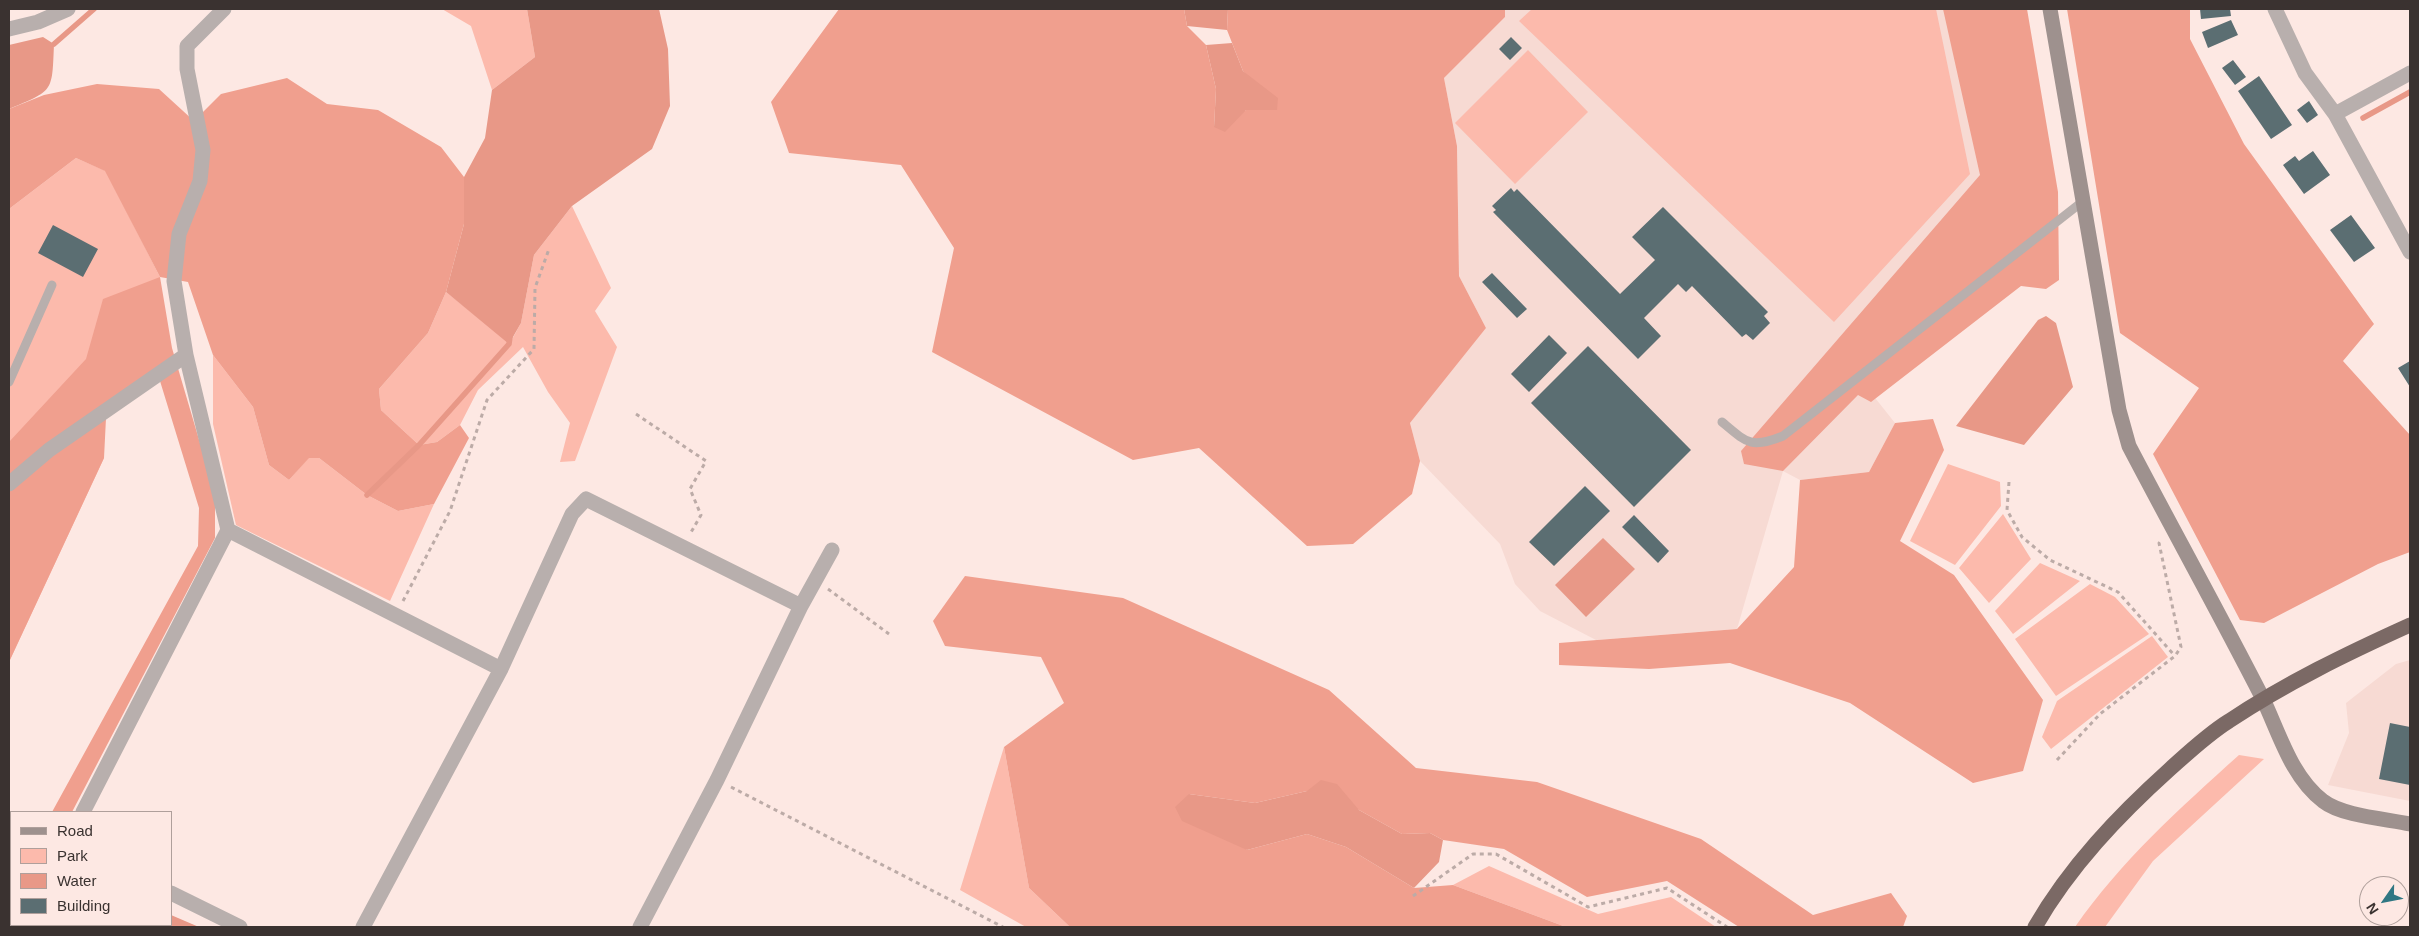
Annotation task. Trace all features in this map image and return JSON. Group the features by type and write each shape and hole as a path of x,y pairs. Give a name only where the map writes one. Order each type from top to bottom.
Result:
{"highway":[{"path":"2035,927 2075,869 2110,827 2188,752 2227,722 2263,699 2323,666 2410,625"}],"street":[{"path":"9,30 38,22 68,9"},
{"path":"84,811 228,530 186,355 174,281 178,234 200,181 203,150 187,69 187,46 224,9"},
{"path":"2050,9 2119,410 2129,446 2263,699 2292,762 2311,791 2324,803 2344,810 2410,824"},
{"path":"2274,9 2305,73 2336,114 2410,252"},
{"path":"2336,114 2410,73"},
{"path":"9,484 49,450 186,355"},
{"path":"363,927 501,669 572,514 586,499 801,606"},
{"path":"228,530 501,669"},
{"path":"640,927 717,780 801,606 832,550"},
{"path":"172,893 240,927"}],"lane":[{"path":"1722,422 1744,441 1763,444 1783,436 2082,202"},
{"path":"9,382 52,285"}],"path":[{"path":"396,615 450,511 486,400 534,349 535,288 549,249"},
{"path":"636,414 706,461 690,489 702,515 682,548"},
{"path":"2010,482 2007,510 2022,537 2050,560 2118,592 2175,656"},
{"path":"2057,760 2100,714 2175,656 2182,647 2159,543 2171,527"},
{"path":"814,583 833,591 889,634"},
{"path":"717,780 1003,927"},
{"path":"1413,896 1473,854 1496,854 1588,907 1667,888 1727,927"}],"shaded area":[{"path":"839,9 1184,9 1187,26 1206,45 1216,89 1214,127 1246,110 1277,110 1243,71 1227,30 1228,9 1505,9 1505,17 1444,78 1457,146 1459,276 1486,328 1410,423 1420,461 1412,494 1353,544 1307,546 1199,448 1133,460 932,352 954,248 901,165 789,153 771,102"},
{"path":"1505,9 1957,9 2037,204 1872,394 1895,423 1869,472 1800,480 1783,471 1737,629 1596,640 1540,611 1515,584 1500,544 1420,461 1410,423 1486,328 1459,276 1457,146 1444,78 1505,17"},
{"path":"1943,9 2027,9 2058,192 2059,280 2046,289 2021,286 1871,402 1858,395 1783,471 1744,464 1741,451 1980,175"},
{"path":"2067,9 2190,9 2190,39 2244,144 2374,324 2343,361 2410,435 2410,552 2378,564 2264,623 2240,620 2153,454 2199,388 2120,333"},
{"path":"287,78 327,104 378,110 441,147 464,177 464,224 446,292 428,333 379,389 381,410 419,445 437,442 460,425 469,438 434,504 398,511 367,495 319,458 309,458 289,480 269,465 253,407 213,355 188,282 160,277 105,171 76,158 9,209 9,109 44,95 97,84 159,89 194,121 221,94"},
{"path":"160,277 172,348 215,494 215,538 73,811 53,811 198,546 199,508 160,381 106,418 104,458 9,662 9,442 86,359 103,299"},
{"path":"1933,419 1944,450 1900,541 1954,575 2043,700 2023,771 1973,783 1850,703 1730,663 1649,669 1559,665 1559,643 1737,629 1794,567 1800,480 1869,472 1895,423"},
{"path":"965,576 1123,598 1329,690 1416,768 1537,782 1701,839 1813,915 1891,893 1907,916 1903,927 1739,927 1667,881 1587,897 1504,849 1443,840 1430,833 1402,834 1359,810 1307,791 1255,803 1189,794 1247,850 1307,834 1346,847 1414,888 1453,885 1566,927 1070,927 1029,888 1004,747 1064,703 1041,657 945,646 933,621"},
{"path":"2410,660 2410,801 2328,785 2349,733 2346,703 2396,664"}],"green space":[{"path":"442,9 527,9 535,57 492,90 471,26"},
{"path":"1532,9 1936,9 1970,174 1834,322 1519,21"},
{"path":"1528,50 1588,112 1515,184 1455,123"},
{"path":"76,158 106,171 160,277 104,387 104,458 9,662 9,209"},
{"path":"572,206 611,288 595,311 617,347 575,461 560,462 570,423 548,392 523,347 478,390 460,425 437,442 419,445 381,410 379,389 428,333 446,292 510,343 521,323 534,255"},
{"path":"213,355 253,407 269,465 289,480 309,457 319,458 367,495 398,511 434,504 390,601 236,525 213,424"},
{"path":"1948,464 2000,482 2001,506 1955,565 1910,541"},
{"path":"2003,514 2031,559 1989,603 1959,568"},
{"path":"2040,563 2080,581 2013,634 1995,611"},
{"path":"2090,584 2115,597 2149,634 2056,696 2015,639"},
{"path":"2152,636 2168,657 2051,749 2042,737 2057,701"},
{"path":"1004,747 1029,888 1070,927 1026,927 960,890"},
{"path":"2239,755 2264,759 2153,861 2105,927 2075,927 2131,858"},
{"path":"1489,866 1598,914 1671,897 1716,927 1566,927 1453,885"}],"water":[{"path":"527,9 659,9 668,49 670,106 652,149 572,206 534,255 521,323 509,344 446,292 464,224 464,177 485,138 492,90 535,57"},
{"path":"1184,9 1228,9 1227,30 1187,26"},
{"path":"43,37 54,44 51,81 48,88 35,98 9,109 9,45"},
{"path":"1232,43 1243,71 1278,98 1277,110 1246,110 1225,132 1214,127 1216,89 1206,45"},
{"path":"2046,316 2056,323 2073,387 2024,445 1956,426 2038,320"},
{"path":"1603,538 1635,569 1586,617 1555,585"},
{"path":"1321,780 1337,784 1359,810 1402,834 1430,833 1443,840 1439,862 1414,888 1346,847 1307,834 1247,850 1182,821 1175,807 1189,794 1255,803 1307,791"},
{"path":"172,915 199,927 52,927 172,926"}],"building":[{"path":"2200,9 2230,9 2231,16 2201,19"},
{"path":"2231,20 2238,35 2208,48 2202,32"},
{"path":"1511,37 1522,48 1510,60 1499,49"},
{"path":"2233,60 2246,77 2235,85 2222,68"},
{"path":"2259,76 2292,125 2271,139 2238,91"},
{"path":"2309,101 2318,115 2307,123 2297,110"},
{"path":"2313,151 2330,175 2304,194 2283,165 2295,156 2299,161"},
{"path":"1511,188 1514,192 1517,189 1620,294 1655,260 1632,237 1663,207 1768,312 1764,316 1770,323 1753,340 1746,334 1742,337 1692,286 1686,292 1678,284 1644,318 1661,336 1638,359 1493,212 1496,210 1492,206"},
{"path":"2351,215 2375,248 2354,262 2330,230"},
{"path":"53,225 98,249 83,277 38,253"},
{"path":"1492,273 1527,309 1517,318 1482,282"},
{"path":"1549,335 1567,353 1529,392 1511,374"},
{"path":"1588,346 1691,450 1634,507 1531,403"},
{"path":"2410,361 2410,387 2398,368"},
{"path":"1585,486 1610,511 1554,566 1529,542"},
{"path":"1634,515 1669,551 1658,563 1622,527"},
{"path":"2390,723 2410,727 2410,785 2379,779"}],"waterway":[{"path":"54,44 94,9"},
{"path":"2363,118 2410,92"},
{"path":"367,495 419,445 509,344 510,337"}]}
